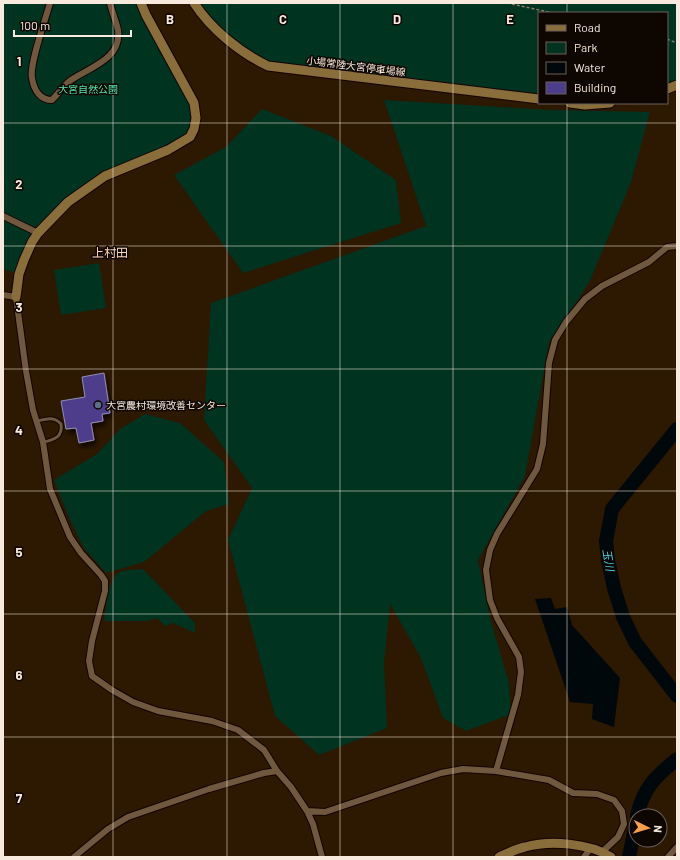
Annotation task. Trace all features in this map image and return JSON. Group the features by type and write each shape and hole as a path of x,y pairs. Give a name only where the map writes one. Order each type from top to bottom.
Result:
{"main road":[{"path":"16,297 19,274 32,242 38,233 68,202 105,176 168,150 190,137 194,129 196,118 194,103 146,15 141,3"},
{"name":"小場常陸大宮停車場線","path":"194,3 219,32 245,53 268,66 538,99"},
{"path":"668,90 677,85"},
{"path":"578,104 598,104"},
{"path":"499,857 526,847 540,844 576,845 602,852 611,857"}],"street":[{"path":"50,3 34,60 32,77 39,95 45,100 52,100 70,80 89,70 112,54 118,43 118,30 110,3"},
{"path":"3,216 38,233"},
{"path":"496,771 518,695 521,672 519,657 497,618 490,600 486,570 490,550 497,534 537,469 543,444 549,363 556,340 566,322 585,300 602,286 649,262 667,247 677,246"},
{"path":"3,295 16,297 26,371 43,442 50,489 70,538 105,581 105,591 92,641 89,661 92,676 133,702 158,711 212,721 238,730 264,750 277,771 291,787 307,811 322,857"},
{"path":"307,811 325,812 441,773 463,769 496,771 549,780 573,793 597,794 614,800 622,811 624,824 618,837 602,852"},
{"path":"74,857 108,829 128,817 209,789 264,773 277,771"},
{"path":"668,857 677,847"},
{"path":"584,857 590,849"}],"lane":[{"path":"37,421 52,418 58,420 62,424 61,432 58,437 54,440 43,442"}],"path":[{"path":"507,3 548,12"}],"green space":[{"name":"大宮自然公園","path":"3,3 141,3 194,103 190,137 105,176 38,233 19,274 3,269"},
{"path":"194,3 677,3 677,85 668,89 668,12 538,12 538,99 280,68 245,53"},
{"path":"384,100 550,110 650,112 631,182 590,281 549,343 525,476 478,560 490,618 509,683 511,714 466,731 443,718 421,658 390,604 384,663 387,728 319,755 275,716 228,540 252,488 204,420 211,303 426,226"},
{"path":"262,109 331,136 396,180 401,223 243,273 174,175 226,147"},
{"path":"99,263 106,308 61,315 54,270"},
{"path":"145,414 180,423 224,462 229,504 206,511 144,562 106,573 84,548 70,520 54,480 97,454 120,429"},
{"path":"143,569 195,623 195,633 173,623 165,626 157,618 147,621 104,621 108,595 115,576 124,571"}],"water":[{"path":"551,598 555,609 567,607 572,625 620,678 614,727 592,719 593,704 570,702 535,599"}],"building":[{"name":"大宮農村環境改善センター","path":"104,373 110,413 102,414 103,421 91,423 94,440 79,443 76,428 66,429 61,401 85,397 82,377"}],"waterway":[{"name":"玉川","path":"677,429 612,509 606,541 608,560 614,588 623,617 635,642 677,696"},
{"name":"玉川","path":"639,808 651,783 677,759"},
{"name":"玉川","path":"629,857 631,848"}],"place":[{"name":"大宮農村環境改善センター","path":"98,405"}],"district":[{"name":"上村田","path":"110,252"}]}
